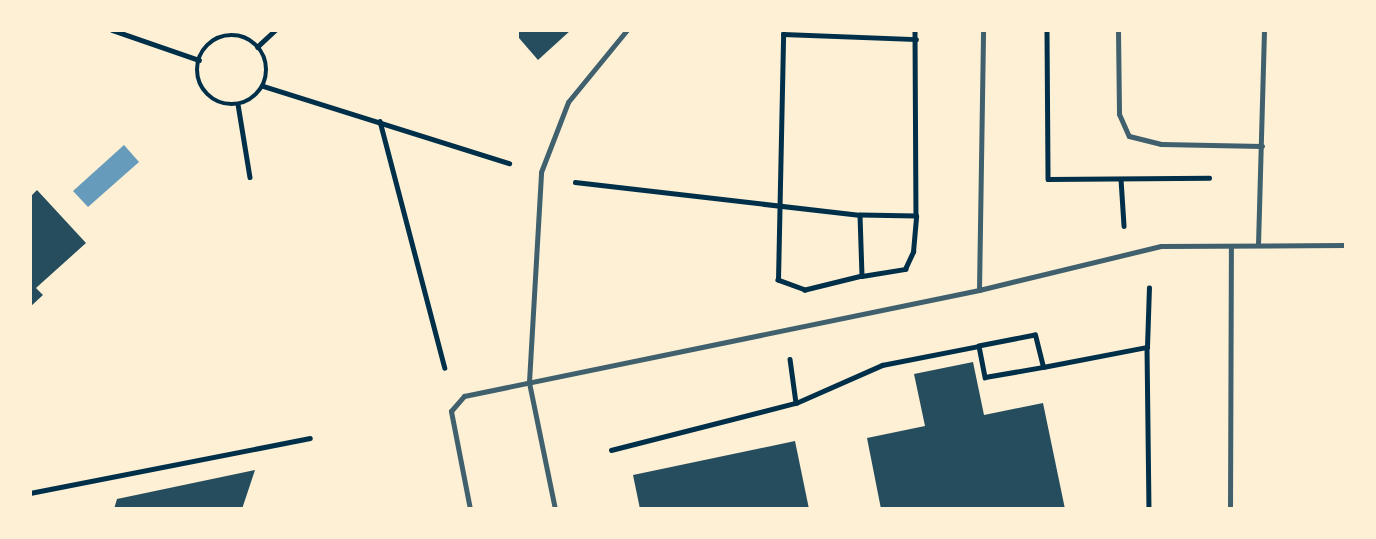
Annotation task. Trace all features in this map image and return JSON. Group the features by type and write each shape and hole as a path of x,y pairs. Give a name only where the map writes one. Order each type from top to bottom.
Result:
{"lane":[{"path":"555,509 529,382 541,172 568,102 627,30"},
{"path":"979,290 983,30"},
{"path":"1118,30 1119,114 1129,136 1161,145 1262,146"},
{"path":"1258,245 1264,30"},
{"path":"470,509 452,411 464,396 979,290 1161,246 1346,245"},
{"path":"1230,509 1231,246"}],"path":[{"path":"112,30 199,60"},
{"path":"221,30 223,37"},
{"path":"257,47 275,30"},
{"path":"915,30 916,39 916,216 912,252 905,269 805,290 778,280 783,34 916,39"},
{"path":"1046,30 1048,179 1209,178"},
{"path":"223,37 241,37 257,47 267,65 263,86 250,100 238,104 220,103 203,90 199,60 213,41 223,37"},
{"path":"263,86 380,120 509,163"},
{"path":"238,104 250,177"},
{"path":"380,120 445,368"},
{"path":"1121,179 1123,226 1137,223"},
{"path":"575,182 860,215 916,216"},
{"path":"860,215 863,276"},
{"path":"1149,288 1149,509"},
{"path":"611,450 796,402 882,365 1035,335 1043,367"},
{"path":"979,346 985,377 1147,347"},
{"path":"790,359 796,402"},
{"path":"30,493 310,438"}],"water":[{"path":"124,145 139,162 88,207 73,191"}],"building":[{"path":"519,30 571,30 538,60 519,38"},
{"path":"37,190 86,243 36,288 43,295 30,307 30,197"},
{"path":"973,362 984,415 1043,403 1065,509 881,509 867,438 925,426 914,374"},
{"path":"795,441 809,509 640,509 633,475"},
{"path":"255,470 242,509 114,509 117,499"}]}
